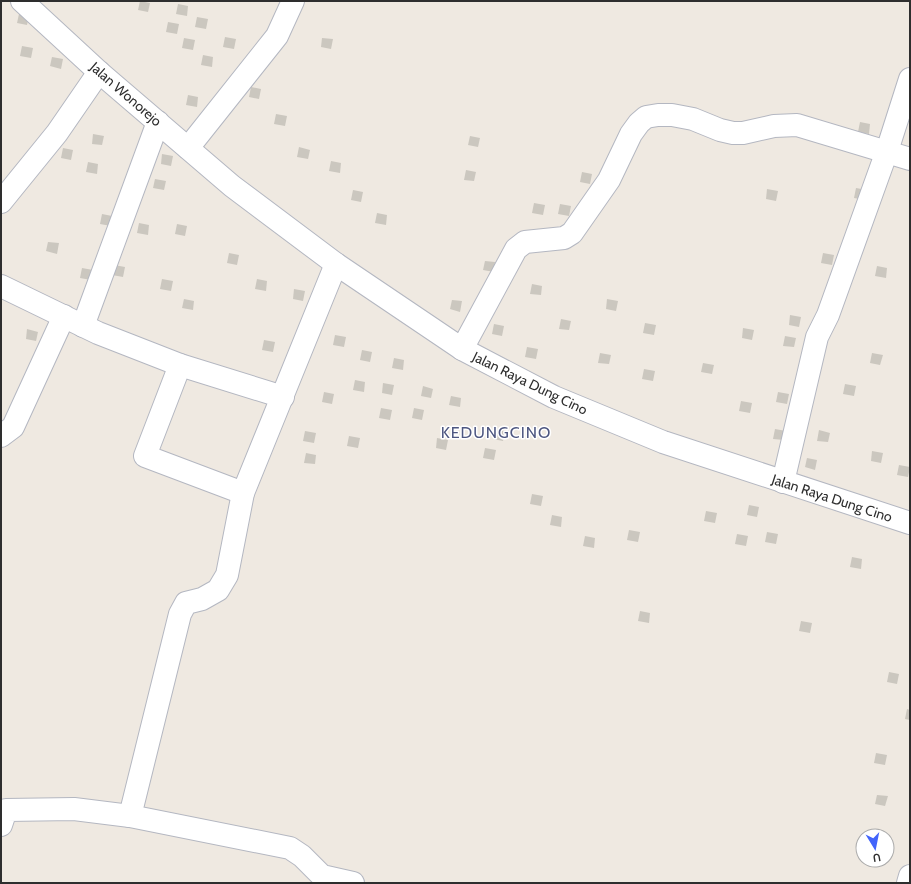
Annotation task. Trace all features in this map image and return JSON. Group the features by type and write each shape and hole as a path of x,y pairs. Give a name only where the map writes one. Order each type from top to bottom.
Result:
{"street":[{"name":"Jalan Wonorejo","path":"22,1 99,72 232,186"},
{"path":"188,148 277,36 293,1"},
{"path":"1,202 57,133 99,72"},
{"path":"783,482 817,337 828,315 887,151 910,79"},
{"path":"462,349 516,249 525,242 564,238 572,233 609,180 631,134 639,123 646,118 658,115 672,115 693,119 720,130 733,133 743,133 774,126 797,124 910,159"},
{"path":"83,326 158,122"},
{"name":"Jalan Raya Dung Cino","path":"232,186 336,264 462,349 554,397 663,442 783,482 905,517"},
{"path":"130,816 180,614 186,603 202,599 218,590 227,575 243,493 336,264"},
{"path":"1,286 83,326 180,365 282,397"},
{"path":"1,436 13,427 64,316"},
{"path":"180,365 145,456 243,493"},
{"path":"3,814 74,809 130,816 290,848 302,856 321,879 353,883"},
{"path":"908,883 910,876"}],"building":[{"path":"140,1 150,3 148,12 138,10"},
{"path":"178,4 188,6 187,16 176,14"},
{"path":"19,14 29,15 27,25 17,23"},
{"path":"197,17 208,19 206,29 195,27"},
{"path":"168,22 179,24 177,34 166,32"},
{"path":"225,37 236,39 234,49 223,47"},
{"path":"184,38 195,40 193,50 182,48"},
{"path":"322,38 333,39 331,49 321,47"},
{"path":"22,46 33,48 31,58 20,56"},
{"path":"203,55 213,57 212,67 201,65"},
{"path":"52,57 63,59 61,69 50,66"},
{"path":"251,87 261,89 259,99 249,97"},
{"path":"188,95 198,97 197,107 186,105"},
{"path":"276,114 287,116 285,126 274,124"},
{"path":"860,122 870,124 869,134 858,132"},
{"path":"93,134 104,136 102,145 92,144"},
{"path":"470,136 480,138 478,147 468,145"},
{"path":"299,147 310,150 308,159 297,157"},
{"path":"63,148 73,150 71,160 61,158"},
{"path":"162,154 173,156 171,166 161,164"},
{"path":"331,161 341,163 340,173 329,171"},
{"path":"88,162 98,164 97,174 86,172"},
{"path":"466,170 476,172 474,181 464,180"},
{"path":"582,172 592,174 590,184 580,182"},
{"path":"155,179 166,181 164,190 153,188"},
{"path":"856,188 867,190 865,200 854,198"},
{"path":"767,189 778,191 776,201 766,199"},
{"path":"353,190 363,192 361,202 351,200"},
{"path":"534,203 545,205 543,215 532,213"},
{"path":"560,204 571,206 569,216 558,214"},
{"path":"377,213 387,215 386,225 375,223"},
{"path":"102,214 112,216 111,226 100,224"},
{"path":"139,223 149,225 148,235 137,233"},
{"path":"177,224 187,226 185,236 175,234"},
{"path":"48,242 59,243 57,254 46,251"},
{"path":"229,253 239,255 237,265 227,263"},
{"path":"823,253 834,255 832,265 821,263"},
{"path":"485,261 495,262 494,272 483,270"},
{"path":"114,265 125,267 123,277 112,275"},
{"path":"877,266 887,268 886,278 875,276"},
{"path":"82,268 93,270 91,280 80,278"},
{"path":"162,279 173,281 171,291 160,289"},
{"path":"257,279 267,281 266,291 255,289"},
{"path":"532,284 542,286 541,295 530,294"},
{"path":"294,289 305,291 303,301 293,299"},
{"path":"184,299 194,301 193,310 182,308"},
{"path":"607,299 618,301 616,311 606,309"},
{"path":"452,300 462,301 460,312 450,309"},
{"path":"790,315 801,317 799,327 789,325"},
{"path":"561,319 571,321 569,330 559,329"},
{"path":"645,323 656,325 654,335 643,333"},
{"path":"494,324 504,326 502,336 492,334"},
{"path":"743,328 754,330 752,340 742,338"},
{"path":"27,329 38,332 36,341 26,339"},
{"path":"335,335 346,337 344,347 333,345"},
{"path":"785,336 796,338 794,347 783,346"},
{"path":"264,340 275,342 273,352 262,350"},
{"path":"527,347 538,349 536,359 525,357"},
{"path":"362,350 372,352 370,362 360,360"},
{"path":"600,353 611,355 609,364 598,363"},
{"path":"872,353 883,355 880,365 870,363"},
{"path":"394,358 404,360 403,370 392,368"},
{"path":"703,363 714,365 712,374 701,372"},
{"path":"644,369 655,371 653,381 642,379"},
{"path":"355,380 365,382 364,392 353,390"},
{"path":"383,383 394,385 392,395 382,393"},
{"path":"845,384 856,386 854,396 843,394"},
{"path":"423,386 433,389 431,398 421,396"},
{"path":"324,392 334,394 332,404 322,402"},
{"path":"778,392 789,394 787,404 776,402"},
{"path":"451,396 461,398 460,407 449,405"},
{"path":"741,401 752,403 750,413 739,411"},
{"path":"381,408 392,410 390,420 379,418"},
{"path":"414,408 424,410 422,420 412,418"},
{"path":"775,429 786,431 784,440 773,439"},
{"path":"495,430 505,431 503,441 493,439"},
{"path":"819,430 830,433 828,442 817,441"},
{"path":"305,431 316,433 314,443 303,441"},
{"path":"349,436 360,438 358,448 347,446"},
{"path":"437,438 448,440 446,450 436,448"},
{"path":"485,448 496,450 494,460 483,458"},
{"path":"872,451 883,453 881,463 871,461"},
{"path":"306,453 316,455 315,464 304,463"},
{"path":"807,458 817,460 815,470 805,467"},
{"path":"899,465 910,467 908,477 897,475"},
{"path":"532,494 543,496 541,506 530,504"},
{"path":"749,505 759,507 757,517 747,515"},
{"path":"706,511 717,513 715,523 704,521"},
{"path":"552,515 562,517 561,527 550,525"},
{"path":"629,530 640,532 638,542 627,540"},
{"path":"767,532 778,534 776,544 765,542"},
{"path":"737,534 748,536 746,546 735,544"},
{"path":"585,536 595,538 594,548 583,546"},
{"path":"852,557 862,559 861,569 850,567"},
{"path":"640,611 650,613 649,623 638,621"},
{"path":"801,621 812,623 810,633 799,631"},
{"path":"889,672 899,674 897,684 887,682"},
{"path":"907,709 910,710 910,720 905,719"},
{"path":"876,753 887,755 885,765 874,763"},
{"path":"877,795 888,796 885,806 875,804"}],"district":[{"name":"KEDUNGCINO","path":"496,432"}]}
